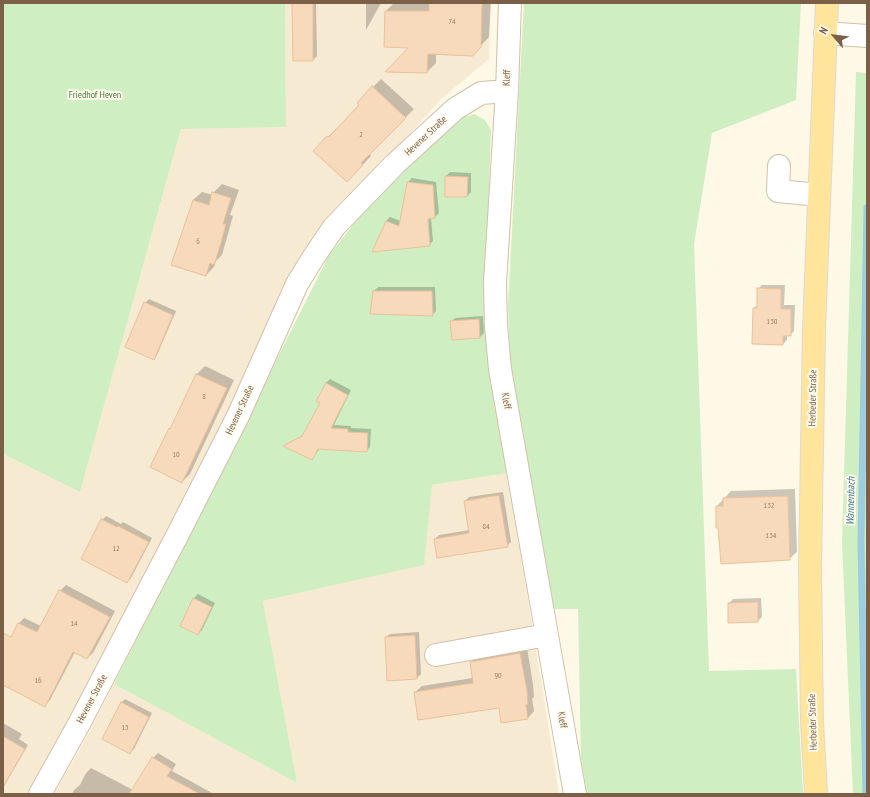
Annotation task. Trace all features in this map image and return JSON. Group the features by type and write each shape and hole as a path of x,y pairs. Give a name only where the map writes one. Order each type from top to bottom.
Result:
{"main road":[{"name":"Herbeder Straße","path":"816,794 812,722 810,569 814,328 827,3"}],"street":[{"name":"Kleff","path":"510,3 507,91 495,282 496,326 500,369 575,794"},
{"path":"826,33 867,36"},
{"name":"Hevener Straße","path":"40,794 80,722 193,505 238,416 297,284 313,258 340,221 395,164 455,109 481,93 507,91"},
{"path":"779,166 778,191 819,195"},
{"path":"436,655 547,635"}],"shaded area":[{"path":"285,3 490,3 489,59 441,99 362,187 222,428 58,741 27,794 3,794 3,454 80,492 181,129 286,126"},
{"path":"508,473 559,794 54,794 78,753 114,684 297,783 263,601 423,565 432,485"}],"green space":[{"name":"Friedhof Heven","path":"3,3 285,3 286,127 181,129 80,492 3,454"},
{"path":"524,3 801,3 796,100 712,133 694,244 709,671 796,669 803,794 587,794 581,758 578,609 549,609 521,421 510,363 508,306"},
{"path":"856,72 867,73 867,794 853,794 842,542"},
{"path":"474,114 485,120 491,130 486,278 508,473 432,485 424,565 263,601 297,783 114,684 329,255 376,196 458,119"}],"building":[{"path":"292,3 313,3 313,61 293,61"},
{"path":"429,3 482,3 481,47 473,56 428,54 427,73 385,72 408,48 384,47 385,11 429,11"},
{"path":"372,86 406,118 361,163 363,165 347,182 313,151 327,136 329,137 359,105 357,103"},
{"path":"445,176 468,177 467,197 445,197"},
{"path":"407,182 433,185 435,218 428,219 430,246 372,252 386,221 399,226"},
{"path":"212,192 231,198 223,224 226,224 214,265 210,263 206,276 171,265 193,200 209,205"},
{"path":"757,288 781,289 781,309 791,309 791,336 783,336 783,345 752,344 753,308 757,308"},
{"path":"373,291 432,291 433,316 370,314"},
{"path":"144,302 173,315 154,360 125,347"},
{"path":"479,319 480,338 452,340 450,321"},
{"path":"196,374 227,388 182,483 150,467"},
{"path":"326,383 348,395 331,428 348,429 348,432 368,433 367,452 318,449 312,460 283,446 302,436 320,403 316,401"},
{"path":"499,495 508,547 437,558 434,539 469,533 464,501"},
{"path":"788,496 790,560 721,564 718,528 716,528 716,506 723,506 723,498"},
{"path":"101,519 149,542 127,583 81,559"},
{"path":"59,590 110,617 87,659 73,652 45,707 3,685 3,633 11,637 18,623 37,632"},
{"path":"193,598 212,607 198,635 180,626"},
{"path":"758,602 758,622 728,623 728,603"},
{"path":"415,635 417,679 387,681 385,637"},
{"path":"520,653 527,690 528,704 526,705 528,719 501,723 499,708 418,720 414,692 473,683 470,662"},
{"path":"121,702 149,717 130,754 102,739"},
{"path":"3,736 25,749 3,787"},
{"path":"152,757 172,769 167,776 200,794 129,794"}],"waterway":[{"name":"Wannenbach","path":"866,794 861,543 867,208"}]}
